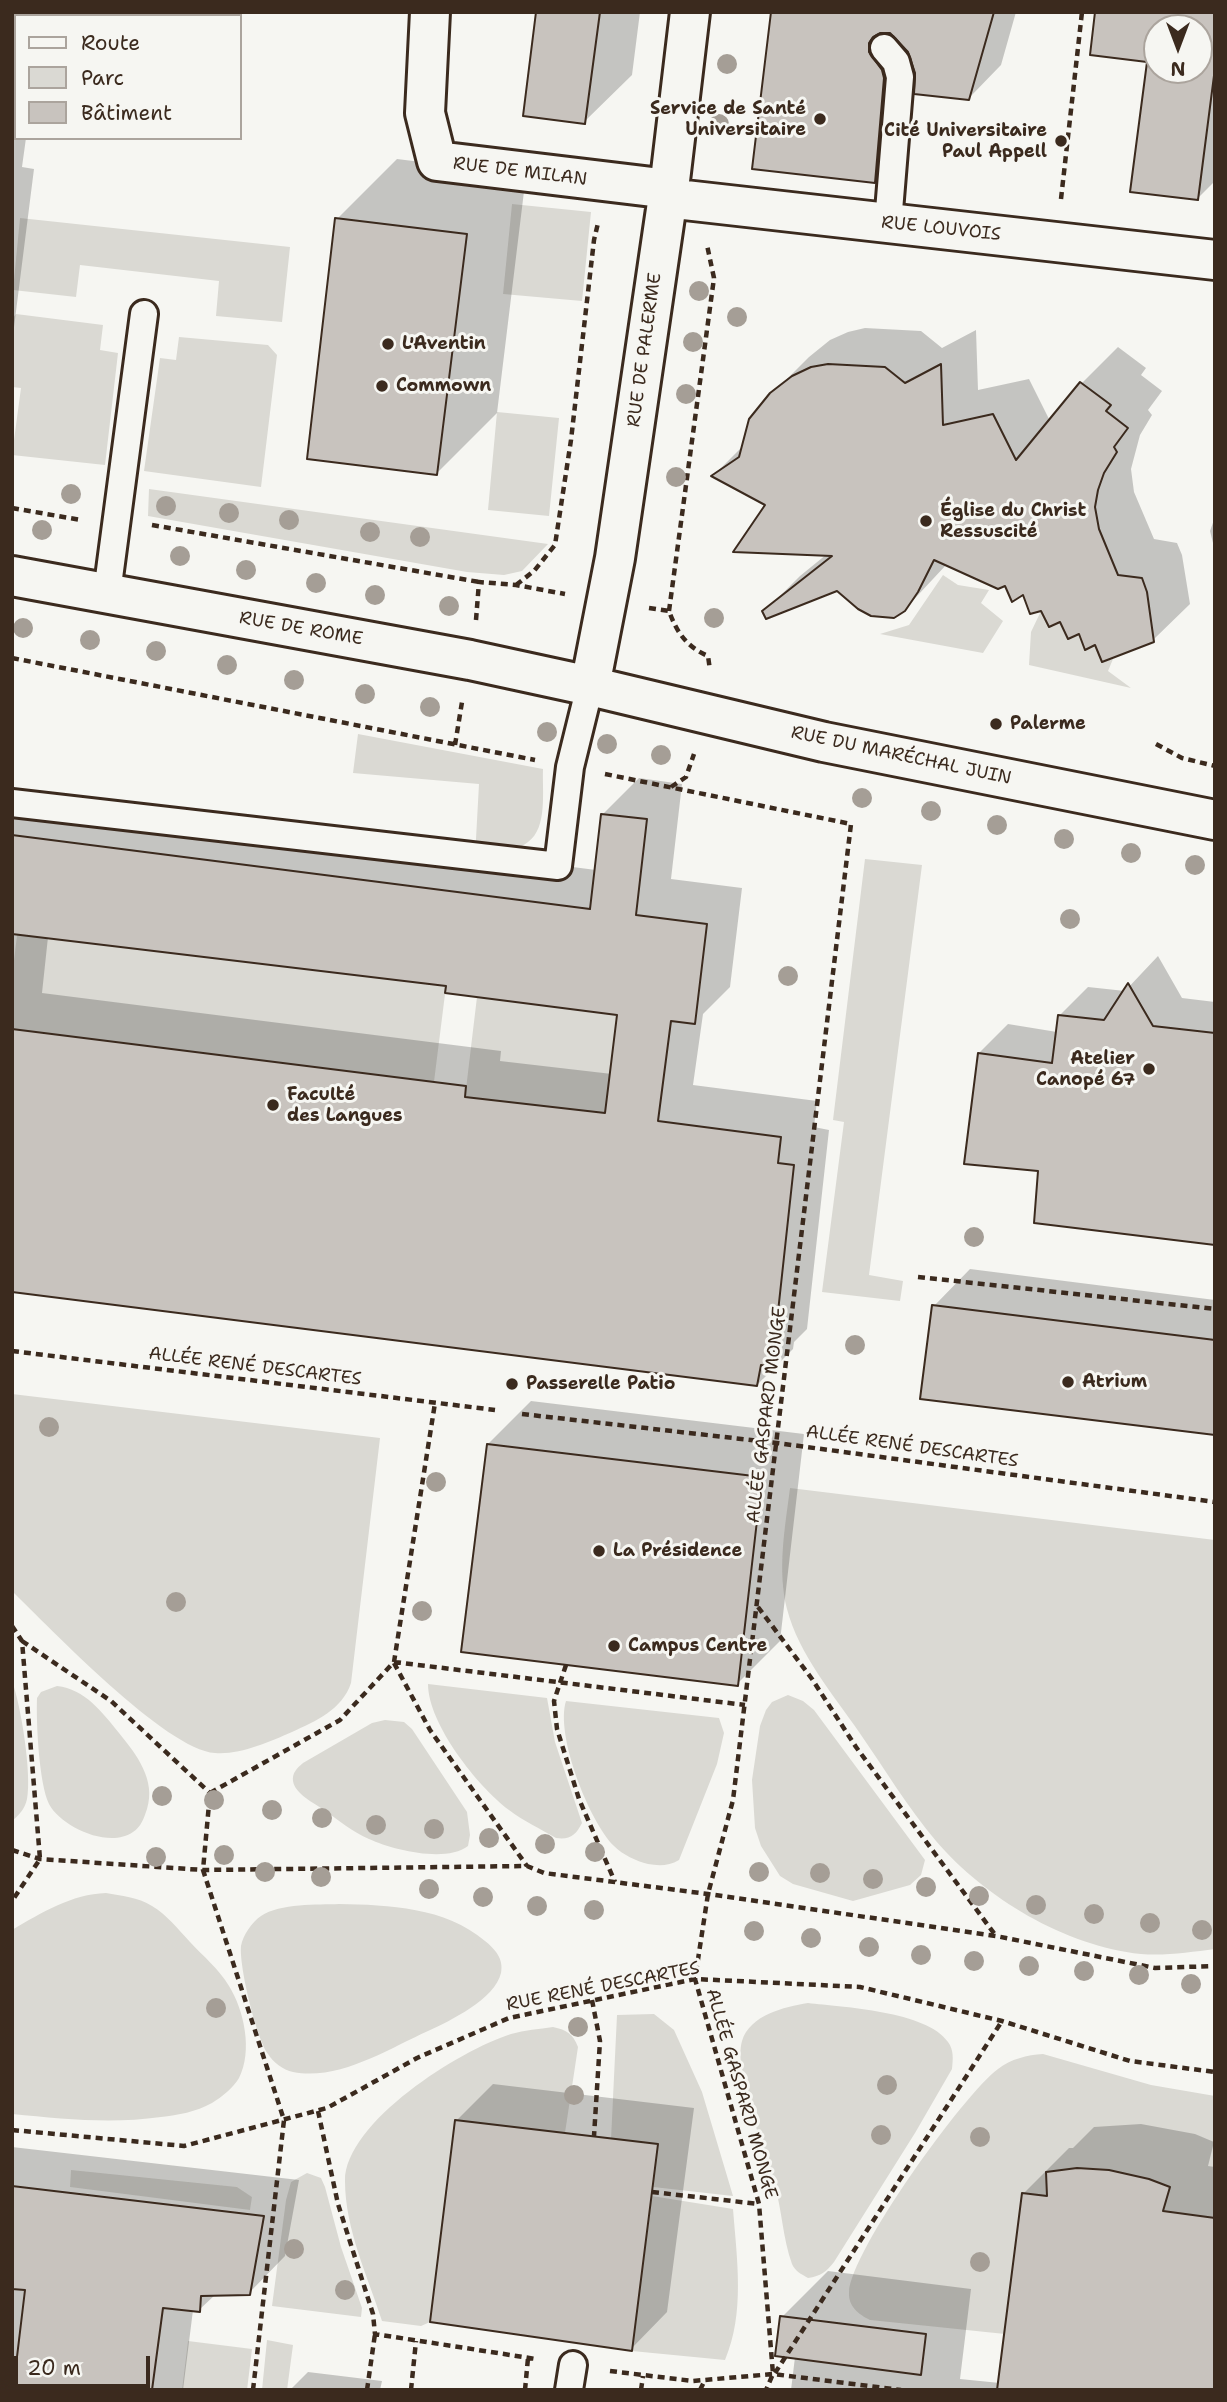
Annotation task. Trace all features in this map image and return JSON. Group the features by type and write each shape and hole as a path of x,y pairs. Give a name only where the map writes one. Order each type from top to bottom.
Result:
{"street":[{"name":"RUE DE MILAN","path":"430,12 425,113 437,161 668,194"},
{"name":"RUE DE PALERME","path":"590,686 608,602 668,194 690,12"},
{"name":"RUE LOUVOIS","path":"668,194 888,223 1215,260"},
{"name":"RUE DE ROME","path":"12,576 470,660 590,686"},
{"name":"RUE DU MARÉCHAL JUIN","path":"590,686 824,741 1215,820"}],"lane":[{"path":"884,48 895,62 900,77 888,223"},
{"path":"107,593 144,314"},
{"path":"12,803 558,866 570,767 590,686"}],"path":[{"path":"1056,242 1082,12"},
{"path":"668,194 704,230 714,278 669,611 677,631 693,649 708,656 711,672"},
{"path":"516,585 546,559 555,545 572,440 594,240 600,215"},
{"path":"12,508 117,524 153,525 479,582 516,585 669,611"},
{"path":"476,627 479,582"},
{"path":"12,658 541,761"},
{"path":"455,745 462,699"},
{"path":"1156,744 1182,758 1215,766"},
{"path":"594,771 670,787 686,776 694,754"},
{"name":"ALLÉE GASPARD MONGE","path":"670,787 851,824 733,1800 708,1894 695,1979 759,2204 773,2374 766,2390"},
{"path":"918,1277 1215,1309"},
{"name":"ALLÉE RENÉ DESCARTES","path":"12,1350 495,1410"},
{"path":"210,1793 340,1720 394,1662 435,1403"},
{"name":"ALLÉE RENÉ DESCARTES","path":"522,1414 777,1443 1215,1502"},
{"path":"758,1606 812,1679 856,1747 996,1936"},
{"path":"12,1626 22,1640 111,1701 210,1793"},
{"path":"12,1901 40,1859 22,1640"},
{"path":"394,1662 745,1705"},
{"path":"394,1662 430,1730 527,1866"},
{"path":"566,1665 554,1701 557,1729 579,1800 615,1882"},
{"path":"210,1793 203,1870 284,2120 253,2390"},
{"path":"12,1850 40,1859 203,1870 527,1866 544,1873 996,1936 1155,1968 1215,1966"},
{"name":"RUE RENÉ DESCARTES","path":"12,2130 184,2146 327,2108 417,2058 509,2018 695,1979 860,1987 1003,2021 1130,2061 1215,2072"},
{"path":"592,2000 600,2041 594,2136"},
{"path":"773,2374 1003,2021"},
{"path":"318,2110 338,2204 373,2314 375,2334 367,2390"},
{"path":"652,2192 759,2204"},
{"path":"375,2334 528,2358 571,2378 643,2376 693,2381 773,2374 901,2390"},
{"path":"411,2390 416,2341"},
{"path":"525,2390 528,2358"},
{"path":"641,2390 643,2376"},
{"path":"700,2390 705,2380"}],"green space":[{"path":"512,204 591,212 582,301 503,294"},
{"path":"20,218 290,247 282,322 216,316 219,281 80,265 76,297 13,290"},
{"path":"16,314 103,325 100,350 118,353 105,465 12,455 21,388 12,387 12,319"},
{"path":"179,337 268,345 277,355 261,487 144,471 160,358 176,360"},
{"path":"497,412 559,418 549,516 488,510"},
{"path":"149,489 548,544 522,571 504,575 467,572 148,516"},
{"path":"943,575 958,585 989,590 981,603 1003,621 983,653 880,634 909,625"},
{"path":"1041,611 1049,626 1060,622 1068,639 1079,634 1085,650 1095,645 1102,662 1113,659 1108,671 1131,688 1029,665 1031,632"},
{"path":"358,734 543,769 543,808 539,828 528,842 516,849 475,857 479,784 353,773"},
{"path":"865,859 922,865 869,1275 903,1281 900,1301 822,1292 844,1122 833,1120"},
{"path":"17,935 446,986 434,1082 12,1029 12,977"},
{"path":"477,997 617,1015 605,1113 465,1097"},
{"path":"12,1394 380,1438 351,1683 335,1707 319,1719 274,1740 244,1750 215,1753 194,1747 168,1732 80,1658 12,1591"},
{"path":"790,1488 1215,1540 1215,1949 1141,1954 1084,1941 1028,1916 1002,1900 978,1882 936,1841 818,1674 792,1626 784,1594 782,1564"},
{"path":"12,1681 25,1740 28,1788 25,1806 12,1821"},
{"path":"428,1684 547,1698 555,1742 582,1823 575,1834 556,1838 514,1814 483,1786 445,1735 430,1700"},
{"path":"57,1686 76,1692 92,1703 126,1741 143,1768 149,1788 147,1809 138,1828 123,1837 99,1837 86,1833 55,1813 49,1804 41,1768 37,1698 41,1692"},
{"path":"788,1695 803,1701 814,1710 925,1860 921,1875 910,1885 853,1901 793,1884 780,1876 761,1846 755,1828 752,1780 760,1726 766,1710 772,1702"},
{"path":"566,1701 719,1718 724,1733 717,1764 679,1860 660,1865 639,1861 614,1846 604,1834 576,1777 565,1734"},
{"path":"385,1720 404,1722 412,1729 467,1812 470,1835 468,1846 447,1854 433,1854 405,1851 379,1843 351,1829 306,1798 294,1786 293,1776 303,1763 372,1723"},
{"path":"106,1893 147,1903 157,1910 225,1980 239,2007 245,2031 245,2056 239,2078 227,2092 212,2103 174,2115 105,2120 12,2114 12,1930 69,1901"},
{"path":"339,1904 397,1907 452,1921 485,1941 495,1951 502,1968 497,1983 481,2000 459,2015 363,2062 310,2074 286,2069 270,2057 258,2033 243,1969 242,1942 254,1922 269,1912 299,1906"},
{"path":"808,2003 883,2012 922,2023 948,2042 953,2058 952,2069 915,2133 834,2262 823,2273 808,2278 792,2264 775,2186 746,2091 740,2054 746,2032 760,2019 779,2010"},
{"path":"654,2014 674,2030 702,2092 733,2196 653,2187 658,2144 611,2139 617,2015"},
{"path":"553,2027 569,2033 578,2047 565,2133 455,2120 430,2322 421,2326 382,2321 349,2217 345,2181 350,2158 364,2135 384,2113 436,2072 489,2042 511,2034"},
{"path":"1043,2054 1151,2085 1215,2096 1215,2218 1163,2211 1170,2187 1139,2177 1079,2169 1047,2172 1047,2196 1022,2193 1005,2334 870,2320 862,2315 852,2305 849,2297 855,2272 868,2244 911,2175 960,2109 998,2069 1019,2058"},
{"path":"71,2170 237,2187 252,2197 250,2210 70,2187"},
{"path":"307,2173 321,2178 325,2187 341,2247 362,2308 361,2317 272,2306 286,2200 291,2182"},
{"path":"652,2196 733,2209 738,2267 737,2305 725,2360 632,2351"},
{"path":"267,2340 293,2345 287,2390 262,2390"},
{"path":"188,2341 252,2349 247,2390 182,2390"}],"building":[{"path":"536,12 600,12 585,124 523,116"},
{"name":"Service de Santé Universitaire","path":"771,12 994,12 969,100 914,94 915,73 908,52 890,33 880,33 873,37 869,43 869,52 882,70 884,78 875,183 752,169"},
{"path":"1095,12 1215,12 1213,84 1213,14 1143,14 1143,62 1090,55"},
{"path":"1144,84 1213,84 1198,200 1130,192"},
{"name":"L'Aventin","path":"335,218 467,234 437,475 307,459"},
{"name":"Église du Christ Ressuscité","path":"828,364 885,367 905,383 941,364 943,425 993,414 1016,460 1080,382 1111,405 1106,411 1128,428 1114,447 1117,452 1104,473 1095,507 1099,529 1118,575 1142,578 1147,592 1154,642 1102,662 1095,645 1085,650 1079,634 1068,639 1060,622 1049,627 1041,611 1030,614 1023,595 1012,602 1005,586 998,589 934,560 905,611 894,618 871,616 837,591 766,619 762,611 832,556 733,552 765,505 711,476 739,457 749,419 770,393 792,376 811,367"},
{"name":"Faculté des Langues","path":"601,814 647,819 636,915 707,924 695,1024 671,1021 658,1121 781,1137 778,1163 794,1165 772,1367 761,1365 757,1386 12,1292 12,1029 466,1086 465,1097 605,1113 617,1015 445,993 446,986 12,934 12,835 590,909"},
{"path":"1128,983 1153,1026 1215,1033 1215,1245 1034,1223 1038,1171 964,1164 978,1053 1052,1063 1058,1015 1104,1020"},
{"name":"Atrium","path":"932,1305 1215,1340 1215,1435 920,1399"},
{"name":"La Présidence","path":"487,1444 762,1477 738,1686 461,1652"},
{"path":"455,2120 658,2144 632,2351 430,2322"},
{"path":"1077,2168 1109,2170 1149,2179 1170,2187 1163,2211 1215,2218 1215,2390 997,2390 1022,2193 1047,2196 1046,2172"},
{"path":"12,2186 264,2216 250,2295 201,2296 200,2312 163,2308 152,2390 13,2390 25,2290 12,2289"},
{"path":"780,2316 926,2334 921,2375 775,2356"}],"place":[{"name":"Service de Santé Universitaire","path":"820,119"},
{"name":"Cité Universitaire Paul Appell","path":"1061,141"},
{"name":"L'Aventin","path":"388,344"},
{"name":"Commown","path":"382,386"},
{"name":"Église du Christ Ressuscité","path":"926,521"},
{"name":"Palerme","path":"996,724"},
{"name":"Atelier Canopé 67","path":"1149,1069"},
{"name":"Faculté des Langues","path":"273,1105"},
{"name":"Atrium","path":"1068,1382"},
{"name":"Passerelle Patio","path":"512,1384"},
{"name":"La Présidence","path":"599,1551"},
{"name":"Campus Centre","path":"614,1646"}]}
